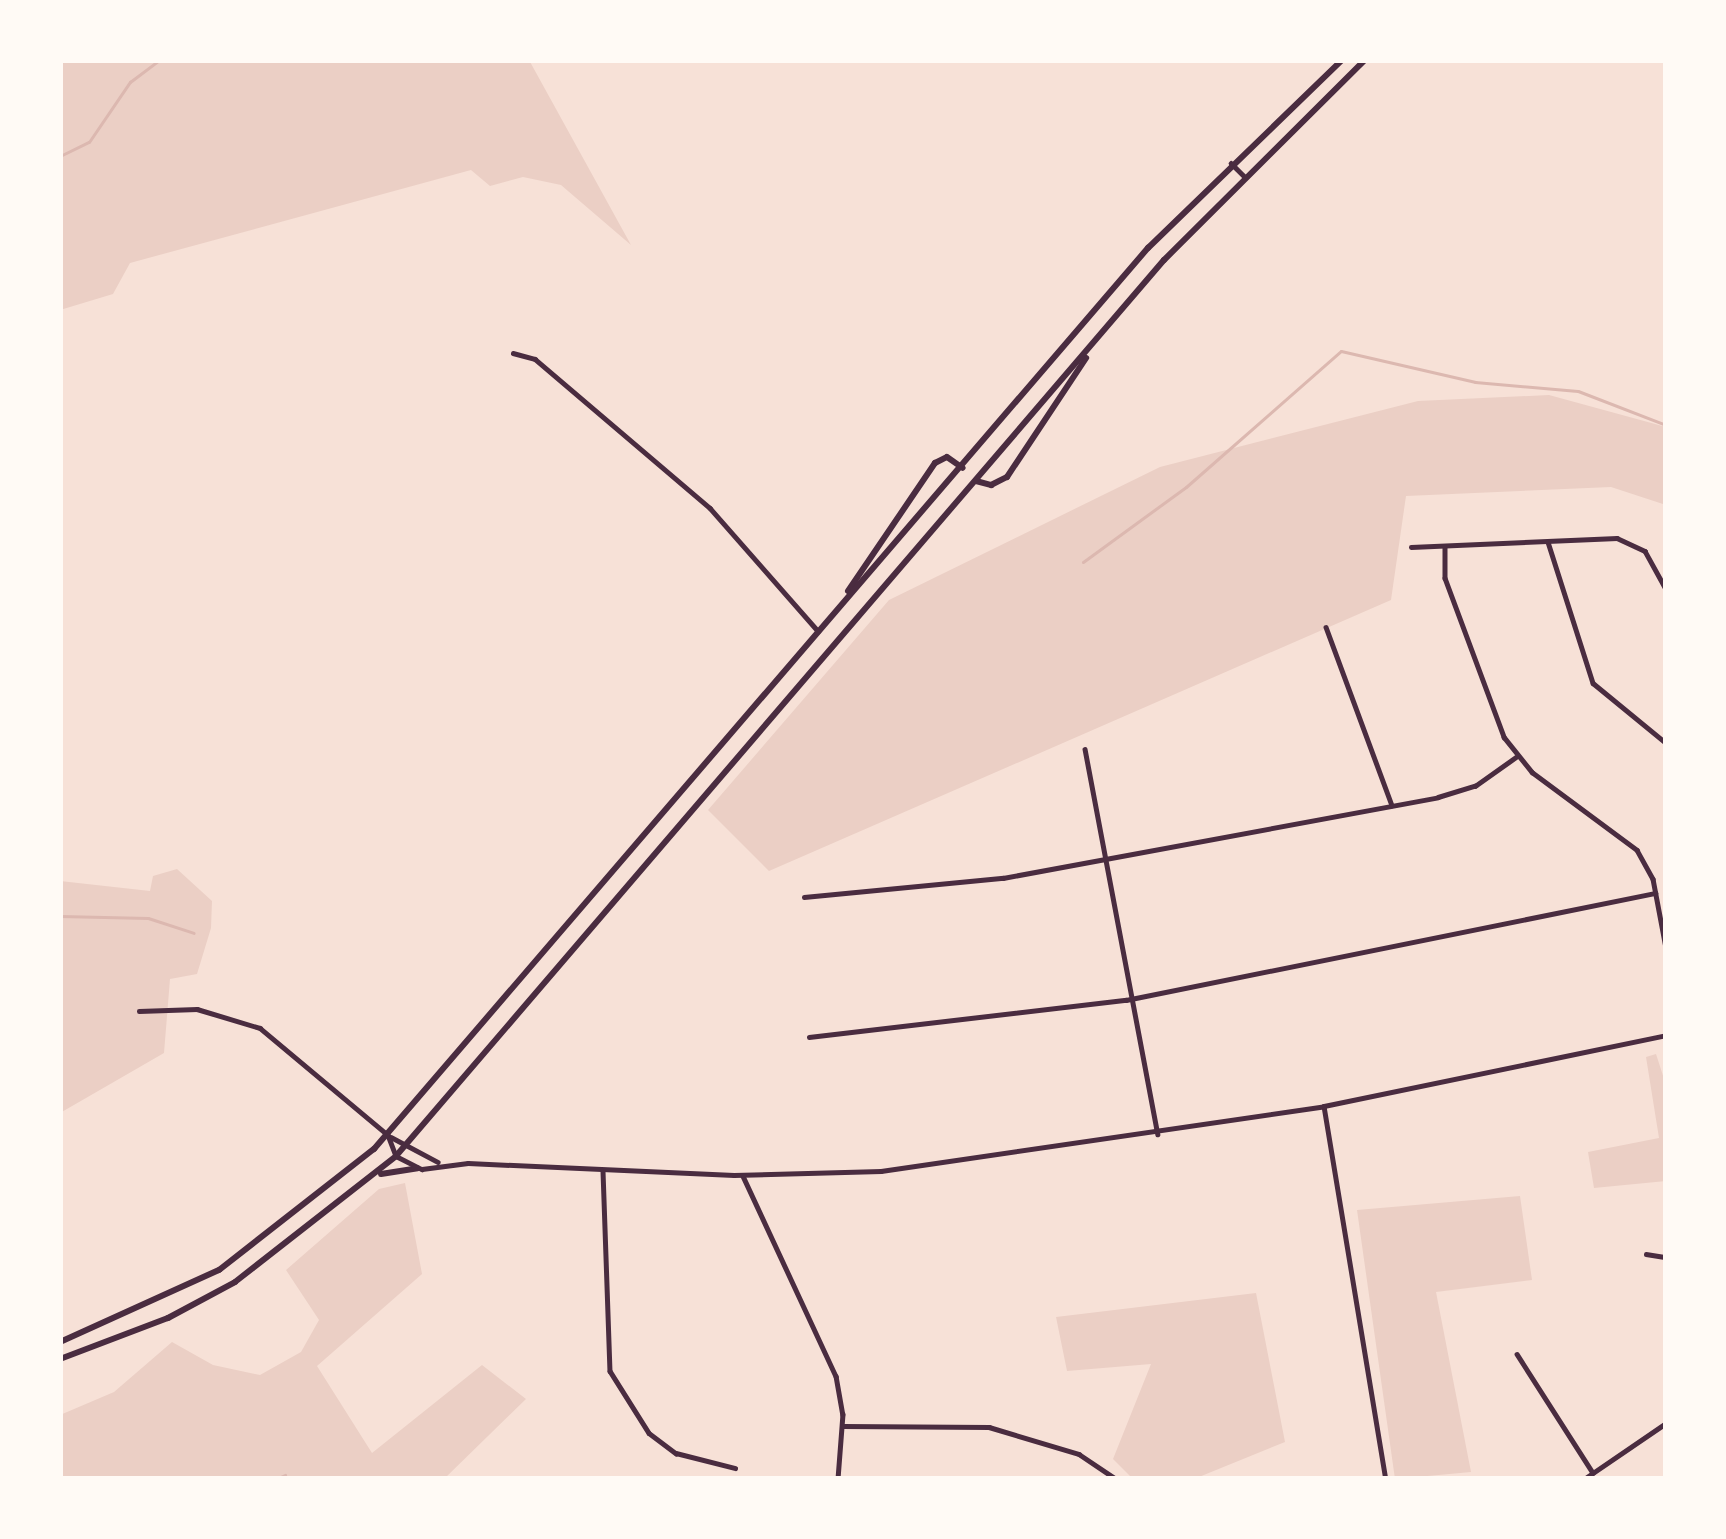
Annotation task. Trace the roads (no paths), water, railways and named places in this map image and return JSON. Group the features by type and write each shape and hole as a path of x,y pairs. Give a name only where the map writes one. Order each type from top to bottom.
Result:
{"main road":[{"path":"61,1352 219,1270 314,1204 388,1135 1148,248 1342,60"},
{"path":"61,1352 235,1282 408,1145 1106,329 1244,176 1365,60"},
{"path":"976,481 991,485 1007,477 1106,329"},
{"path":"831,615 935,463 947,457 963,468"},
{"path":"377,1174 418,1168"}],"street":[{"path":"1231,163 1244,176"},
{"path":"513,353 535,359 710,508 818,631"},
{"path":"963,468 976,481"},
{"path":"1548,542 1593,683 1666,742"},
{"path":"1411,547 1632,543 1656,564 1666,589"},
{"path":"1444,546 1445,578 1516,757 1637,850 1655,893 1666,948"},
{"path":"1326,626 1392,805"},
{"path":"1084,749 1158,1133"},
{"path":"804,896 973,883 1392,805 1475,786 1516,757"},
{"path":"809,1036 1133,998 1655,893"},
{"path":"140,1011 197,1009 260,1028 307,1059 388,1135 444,1163"},
{"path":"388,1135 396,1156 418,1168 444,1163 743,1175 930,1167 1324,1106 1666,1035"},
{"path":"1324,1106 1386,1479"},
{"path":"603,1172 610,1371 649,1433 676,1453 735,1468"},
{"path":"743,1175 831,1360 843,1426 838,1479"},
{"path":"1646,1254 1666,1257"},
{"path":"1517,1354 1593,1473"},
{"path":"1584,1479 1666,1424"},
{"path":"843,1426 985,1426 1079,1454 1116,1479"}],"waterway":[{"path":"60,156 89,142 130,82 159,60"},
{"path":"1083,562 1186,487 1341,351 1475,382 1578,391 1666,425"},
{"path":"60,916 148,918 194,933"},
{"path":"276,1479 285,1475"}]}
